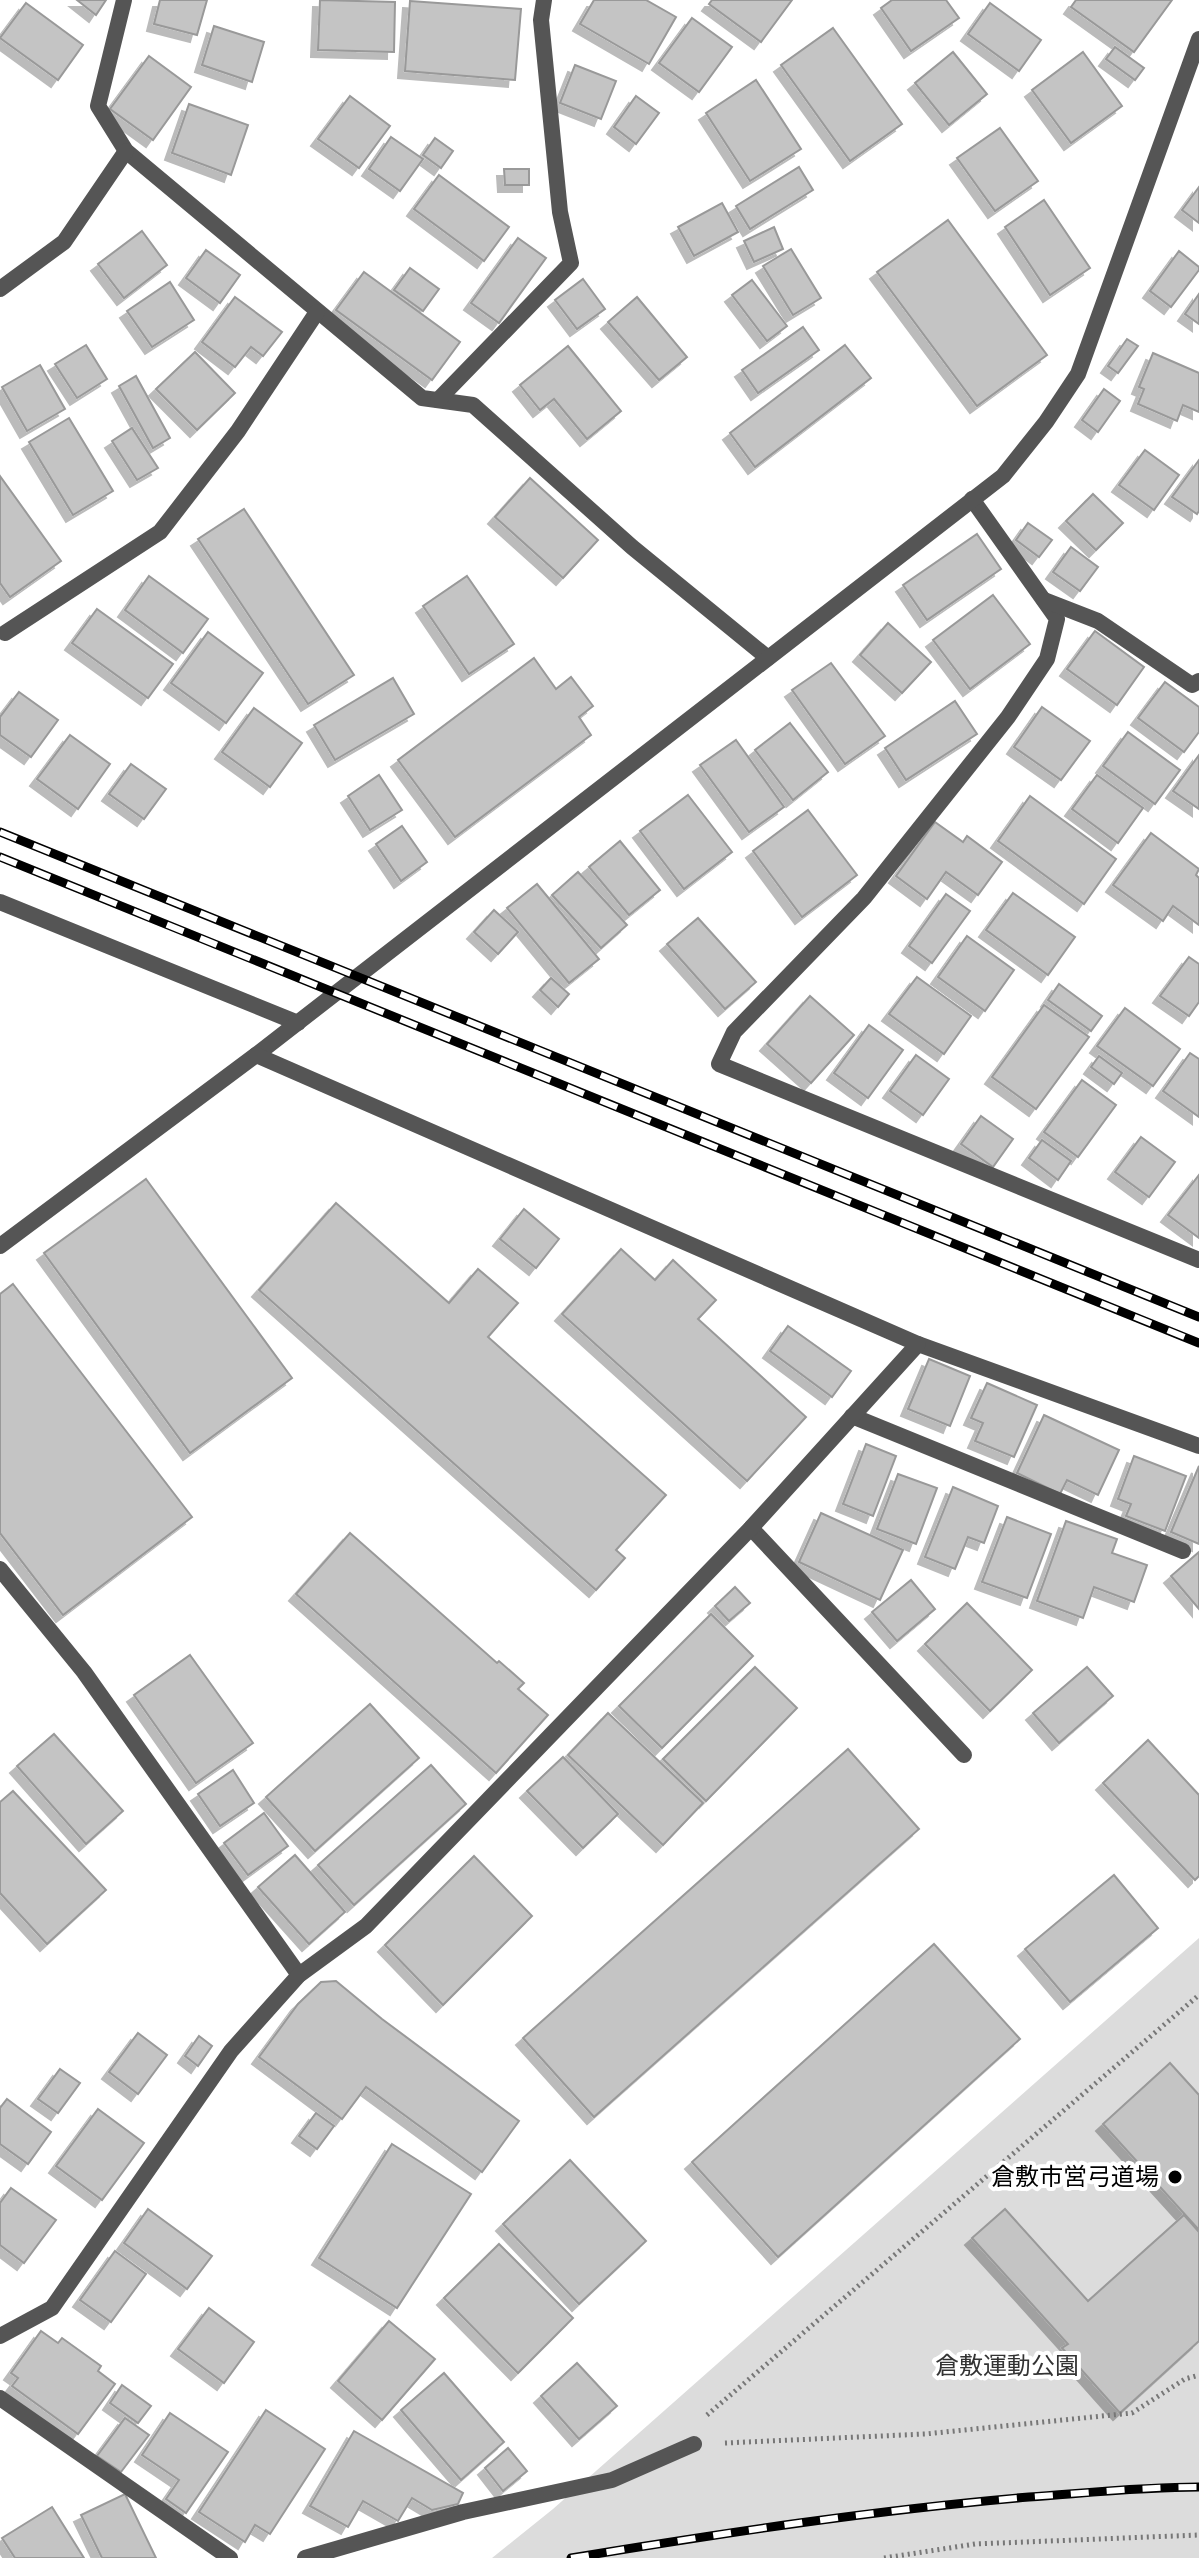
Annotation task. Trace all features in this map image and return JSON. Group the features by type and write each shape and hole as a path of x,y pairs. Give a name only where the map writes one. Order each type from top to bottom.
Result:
{"street":[{"path":"124,0 98,106 126,151 422,398 473,405 632,547 768,658"},
{"path":"438,400 571,263 560,212 541,20 544,0"},
{"path":"0,1246 298,1023 1003,476 1046,422 1078,374 1199,39"},
{"path":"0,289 64,242 126,151"},
{"path":"5,633 160,532 238,431 317,312"},
{"path":"972,499 1057,619 1047,659 1008,717 864,898 734,1032 719,1064 1199,1260"},
{"path":"1043,599 1098,621 1192,685 1199,681"},
{"path":"0,902 298,1023"},
{"path":"256,1055 918,1344 1199,1446"},
{"path":"0,2336 52,2308 231,2051 299,1975 366,1926 751,1528 918,1344"},
{"path":"852,1416 1183,1551"},
{"path":"751,1528 964,1755"},
{"path":"0,1569 84,1672 299,1975"},
{"path":"0,2398 230,2558"},
{"path":"305,2558 463,2512 612,2480 694,2444"}],"path":[{"path":"1199,1995 707,2415 694,2444 925,2434 1132,2413 1185,2379 1199,2375"},
{"path":"884,2558 975,2544 1199,2535"}],"green space":[{"name":"倉敷運動公園","path":"1199,1938 1199,2558 492,2558 553,2509"}],"building":[{"path":"77,0 106,0 96,15"},
{"path":"160,0 207,0 197,35 154,24"},
{"path":"320,0 395,2 394,52 318,50"},
{"path":"594,0 646,0 676,17 649,64 580,24"},
{"path":"712,0 792,0 761,42 709,4"},
{"path":"892,0 946,0 959,18 911,51 881,8"},
{"path":"1076,0 1172,0 1134,52 1071,7"},
{"path":"410,1 521,9 515,80 405,71"},
{"path":"26,3 83,45 58,80 0,38"},
{"path":"990,3 1041,40 1019,71 968,34"},
{"path":"692,18 732,47 699,92 659,63"},
{"path":"214,26 264,42 252,82 202,65"},
{"path":"833,28 902,124 850,161 781,65"},
{"path":"1115,47 1144,68 1135,80 1106,59"},
{"path":"953,52 987,94 949,125 915,83"},
{"path":"1083,52 1122,106 1071,143 1032,90"},
{"path":"149,56 191,87 153,140 110,109"},
{"path":"575,65 616,81 601,119 560,103"},
{"path":"756,80 801,149 750,181 706,113"},
{"path":"350,96 390,126 359,168 318,139"},
{"path":"636,96 659,113 636,144 614,127"},
{"path":"189,104 248,125 231,175 172,153"},
{"path":"1000,128 1038,181 995,211 957,158"},
{"path":"391,137 423,159 400,191 369,169"},
{"path":"435,138 453,151 441,168 423,155"},
{"path":"799,167 813,190 750,229 736,206"},
{"path":"504,169 529,169 529,185 505,185"},
{"path":"439,175 509,227 484,261 414,209"},
{"path":"1199,187 1199,223 1182,210"},
{"path":"1044,200 1090,268 1050,295 1005,227"},
{"path":"722,203 738,232 694,256 678,227"},
{"path":"948,220 1047,355 977,406 877,272"},
{"path":"774,227 783,249 754,262 744,241"},
{"path":"142,231 167,265 124,298 98,264"},
{"path":"518,238 546,258 499,323 471,303"},
{"path":"791,249 821,298 793,315 763,266"},
{"path":"206,250 240,275 220,303 186,278"},
{"path":"1179,251 1199,270 1171,307 1150,291"},
{"path":"410,268 439,289 423,311 394,290"},
{"path":"364,272 460,342 432,380 336,310"},
{"path":"583,279 605,309 577,329 555,300"},
{"path":"752,280 787,326 767,341 732,295"},
{"path":"170,282 194,320 152,347 127,311"},
{"path":"1199,294 1199,324 1185,314"},
{"path":"235,297 282,332 263,356 251,347 235,367 202,342"},
{"path":"637,297 687,357 659,380 608,322"},
{"path":"803,327 819,350 758,393 742,370"},
{"path":"1127,339 1138,346 1118,373 1108,366"},
{"path":"86,345 107,379 77,398 55,364"},
{"path":"845,345 871,378 755,467 730,433"},
{"path":"568,346 621,411 587,439 554,399 540,410 520,385"},
{"path":"195,352 235,393 197,430 156,389"},
{"path":"1153,353 1199,373 1199,412 1183,405 1177,421 1138,404 1144,389 1139,387"},
{"path":"40,365 65,409 27,431 2,387"},
{"path":"136,376 170,438 153,448 119,386"},
{"path":"1104,389 1120,401 1098,432 1082,420"},
{"path":"69,418 113,491 73,515 29,442"},
{"path":"132,428 158,468 137,480 112,441"},
{"path":"1145,450 1179,475 1154,510 1119,485"},
{"path":"1199,460 1199,511 1197,514 1172,497"},
{"path":"0,476 61,561 10,597 0,583"},
{"path":"530,478 598,540 563,578 495,517"},
{"path":"1093,494 1123,523 1096,550 1066,521"},
{"path":"244,509 354,675 308,704 198,539"},
{"path":"1028,523 1052,540 1039,557 1016,540"},
{"path":"977,534 1001,569 927,620 903,585"},
{"path":"1071,547 1098,567 1080,591 1053,572"},
{"path":"149,576 208,619 183,653 125,610"},
{"path":"467,576 514,644 469,674 423,606"},
{"path":"993,595 1030,644 970,689 933,640"},
{"path":"97,609 173,664 148,698 72,643"},
{"path":"888,623 931,662 902,693 860,655"},
{"path":"1095,631 1144,667 1117,705 1067,669"},
{"path":"208,632 263,673 226,723 171,683"},
{"path":"534,658 556,689 571,677 593,706 579,717 591,735 455,837 398,760"},
{"path":"831,663 885,736 845,764 792,690"},
{"path":"393,678 414,714 335,760 314,725"},
{"path":"1165,682 1199,707 1199,732 1184,752 1138,718"},
{"path":"19,692 58,720 31,757 0,735 0,717"},
{"path":"955,701 977,734 906,780 885,748"},
{"path":"1042,707 1090,741 1061,780 1014,747"},
{"path":"254,708 302,743 270,787 222,752"},
{"path":"790,723 828,772 793,800 755,750"},
{"path":"1128,732 1180,770 1155,804 1103,766"},
{"path":"70,735 110,764 78,809 37,779"},
{"path":"736,740 784,807 749,832 700,765"},
{"path":"1199,755 1199,809 1173,791"},
{"path":"131,764 166,789 144,819 109,794"},
{"path":"379,775 402,810 370,830 348,796"},
{"path":"1097,775 1143,808 1118,843 1072,809"},
{"path":"688,795 732,852 684,889 640,831"},
{"path":"1030,796 1116,859 1084,904 998,841"},
{"path":"808,810 857,875 802,917 753,851"},
{"path":"935,822 963,842 967,836 1002,862 978,895 946,872 927,899 896,876"},
{"path":"402,826 427,862 401,881 376,844"},
{"path":"1151,833 1199,869 1196,875 1199,878 1199,925 1173,906 1163,921 1113,885"},
{"path":"620,841 660,890 629,915 589,867"},
{"path":"578,872 627,925 601,948 552,895"},
{"path":"537,884 599,959 569,983 507,908"},
{"path":"1013,893 1075,937 1048,975 986,930"},
{"path":"946,894 970,911 932,963 909,946"},
{"path":"494,910 518,932 498,954 474,932"},
{"path":"698,918 756,982 725,1009 667,944"},
{"path":"967,936 1014,970 985,1011 938,977"},
{"path":"1189,957 1199,964 1199,1002 1189,1016 1160,996"},
{"path":"917,977 971,1016 944,1054 889,1014"},
{"path":"551,978 569,994 558,1007 540,990"},
{"path":"1059,984 1102,1016 1091,1031 1048,1000"},
{"path":"810,996 854,1035 811,1083 767,1044"},
{"path":"1044,1005 1089,1037 1036,1109 992,1077"},
{"path":"1125,1008 1180,1049 1153,1086 1097,1046"},
{"path":"869,1025 903,1050 868,1098 834,1073"},
{"path":"1190,1053 1199,1059 1199,1117 1163,1091"},
{"path":"916,1055 949,1079 923,1115 890,1091"},
{"path":"1099,1056 1122,1073 1114,1084 1091,1067"},
{"path":"1082,1080 1116,1105 1078,1157 1044,1132"},
{"path":"981,1116 1013,1139 993,1167 961,1144"},
{"path":"1141,1137 1175,1162 1149,1197 1115,1172"},
{"path":"1042,1140 1071,1161 1058,1180 1029,1158"},
{"path":"1199,1175 1199,1238 1168,1215"},
{"path":"146,1179 292,1378 190,1453 44,1253"},
{"path":"336,1203 449,1303 478,1269 518,1303 488,1337 666,1495 616,1550 625,1558 596,1590 259,1290"},
{"path":"524,1209 559,1239 536,1268 500,1239"},
{"path":"621,1249 655,1280 673,1260 716,1300 698,1319 806,1417 747,1481 562,1314"},
{"path":"13,1284 192,1517 63,1615 0,1533 0,1294"},
{"path":"788,1326 851,1371 832,1397 770,1351"},
{"path":"929,1359 970,1376 950,1426 908,1409"},
{"path":"987,1383 1037,1405 1014,1457 975,1441 983,1423 971,1418"},
{"path":"1044,1415 1119,1450 1098,1495 1067,1480 1060,1494 1017,1473"},
{"path":"866,1444 896,1456 873,1516 843,1504"},
{"path":"1134,1456 1186,1476 1165,1531 1126,1516 1131,1504 1118,1499"},
{"path":"1199,1466 1199,1544 1171,1532"},
{"path":"898,1474 937,1488 916,1544 877,1529"},
{"path":"953,1487 998,1506 984,1543 968,1537 955,1569 925,1557"},
{"path":"821,1513 903,1550 880,1600 799,1562"},
{"path":"1007,1517 1051,1534 1027,1598 982,1582"},
{"path":"1066,1521 1117,1539 1112,1553 1147,1565 1134,1602 1094,1587 1083,1618 1037,1601"},
{"path":"350,1533 497,1663 499,1661 524,1683 518,1689 548,1715 496,1773 296,1594"},
{"path":"1199,1552 1199,1609 1171,1576"},
{"path":"911,1580 935,1609 897,1641 872,1612"},
{"path":"735,1587 750,1603 729,1621 715,1606"},
{"path":"967,1603 1032,1670 990,1711 925,1644"},
{"path":"711,1614 753,1656 662,1748 619,1706"},
{"path":"190,1655 253,1743 196,1783 134,1695"},
{"path":"755,1667 797,1708 706,1801 663,1759"},
{"path":"1087,1667 1113,1696 1059,1743 1033,1713"},
{"path":"370,1704 419,1758 315,1851 266,1797"},
{"path":"608,1713 703,1803 663,1845 568,1755"},
{"path":"54,1734 123,1811 86,1844 17,1766"},
{"path":"1148,1740 1199,1795 1199,1876 1195,1880 1103,1783"},
{"path":"848,1749 919,1829 594,2117 523,2038"},
{"path":"563,1757 618,1814 583,1848 527,1791"},
{"path":"431,1765 466,1804 354,1905 318,1865"},
{"path":"233,1770 254,1803 220,1826 198,1794"},
{"path":"13,1791 106,1890 47,1944 0,1893 0,1802"},
{"path":"264,1813 288,1846 248,1875 224,1843"},
{"path":"295,1855 345,1912 309,1944 258,1887"},
{"path":"474,1856 532,1916 443,2005 385,1945"},
{"path":"1114,1875 1158,1928 1070,2002 1025,1949"},
{"path":"934,1944 1020,2039 778,2257 692,2162"},
{"path":"336,1981 519,2121 482,2172 366,2087 342,2119 259,2057 298,2004 321,1982"},
{"path":"138,2033 167,2055 138,2094 109,2072"},
{"path":"199,2036 212,2046 198,2066 185,2056"},
{"name":"倉敷市営弓道場","path":"1170,2063 1199,2095 1199,2230 1103,2124"},
{"path":"60,2069 80,2083 58,2113 38,2099"},
{"path":"7,2099 51,2132 28,2164 0,2144 0,2108"},
{"path":"98,2109 144,2143 102,2200 56,2166"},
{"path":"316,2113 334,2126 317,2149 299,2136"},
{"path":"392,2144 471,2194 397,2308 319,2258"},
{"path":"570,2160 646,2241 579,2304 503,2224"},
{"path":"11,2188 56,2220 24,2263 0,2245 0,2203"},
{"path":"148,2209 212,2256 187,2289 124,2243"},
{"path":"1005,2209 1088,2301 1184,2215 1199,2232 1199,2341 1120,2413 1062,2348 1068,2344 972,2238"},
{"path":"499,2244 573,2318 518,2373 444,2298"},
{"path":"115,2251 146,2274 111,2322 80,2300"},
{"path":"209,2308 254,2342 224,2383 178,2349"},
{"path":"389,2321 435,2359 382,2420 338,2381"},
{"path":"41,2331 58,2343 62,2338 101,2366 98,2371 115,2384 78,2434 12,2386 18,2378 11,2373"},
{"path":"577,2363 617,2406 579,2439 541,2396"},
{"path":"444,2373 504,2442 461,2480 401,2410"},
{"path":"122,2385 151,2406 138,2423 110,2403"},
{"path":"266,2410 325,2449 270,2534 255,2525 245,2542 199,2512"},
{"path":"170,2413 228,2452 186,2513 166,2499 179,2480 142,2455"},
{"path":"125,2418 149,2435 121,2472 97,2456"},
{"path":"354,2431 463,2493 458,2504 432,2510 412,2498 398,2521 363,2501 348,2527 310,2506"},
{"path":"508,2448 527,2471 503,2491 485,2468"},
{"path":"125,2494 156,2558 102,2558 81,2515"},
{"path":"52,2507 84,2558 15,2558 2,2538"}],"railway":[{"path":"0,832 1199,1317"},
{"path":"0,857 1199,1343"},
{"path":"571,2558 914,2508 1093,2492 1199,2487"}],"place":[{"name":"倉敷市営弓道場","path":"1175,2177"}]}
